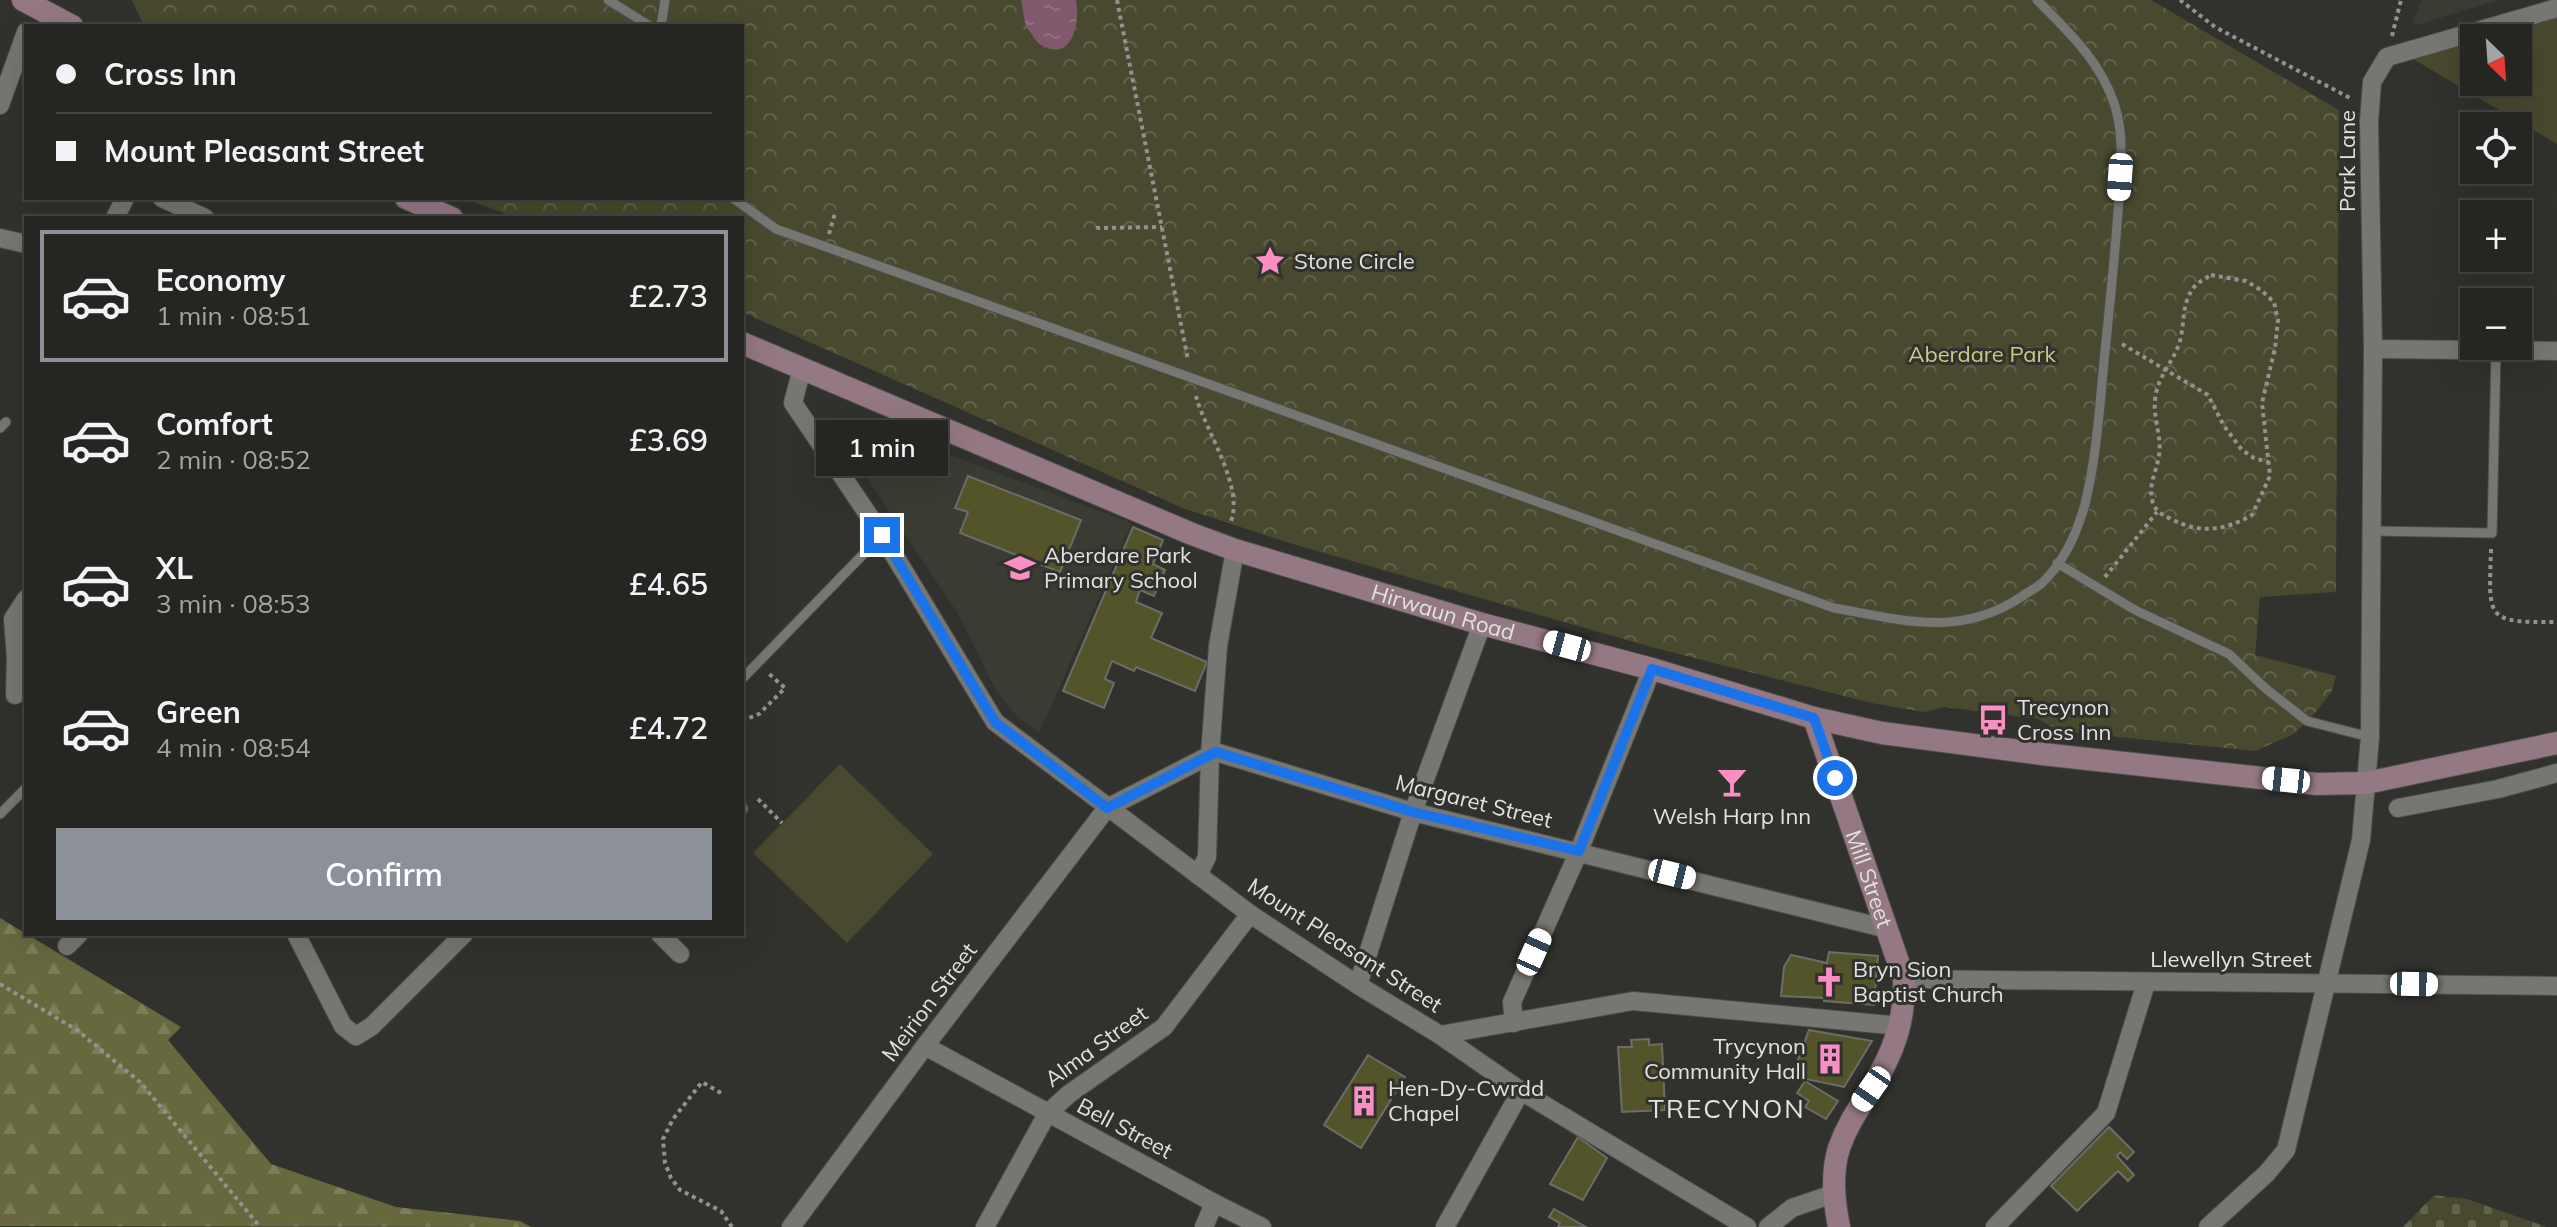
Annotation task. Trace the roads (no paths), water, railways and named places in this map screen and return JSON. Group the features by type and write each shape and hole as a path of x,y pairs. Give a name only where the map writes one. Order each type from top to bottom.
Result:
{"main road":[{"path":"31,12 66,24"},
{"path":"411,200 447,216"},
{"name":"Hirwaun Road","path":"744,344 1229,548 1482,624 1652,669 1814,718 1882,733 2317,784 2366,783 2557,743"},
{"name":"Mill Street","path":"1814,718 1904,979 1905,1008 1900,1026 1885,1064 1853,1115 1838,1151 1833,1194 1839,1227"}],"street":[{"name":"Park Lane","path":"2208,1227 2267,1173 2286,1150 2361,840 2370,737 2372,82 2387,57 2557,8"},
{"path":"0,105 24,38"},
{"path":"166,200 201,216"},
{"path":"0,238 24,244"},
{"path":"2373,349 2460,350"},
{"path":"2532,351 2557,351"},
{"name":"Mount Pleasant Street","path":"802,368 793,403 882,535 995,722 1250,914 1440,1035 1633,1001 1900,1026"},
{"path":"1198,875 1207,857 1209,842 1210,755 1229,548"},
{"path":"14,696 16,658 13,619 24,602"},
{"path":"1358,985 1413,812 1482,624"},
{"path":"1514,1023 1512,1002 1579,851 1652,669"},
{"name":"Margaret Street","path":"1210,755 1216,752 1413,812 1888,929"},
{"path":"1107,808 1210,755"},
{"path":"2463,764 2472,794"},
{"path":"2398,808 2557,773"},
{"name":"Meirion Street","path":"791,1227 1107,808"},
{"name":"Alma Street","path":"985,1227 1047,1114 1069,1094 1164,1027 1250,914"},
{"path":"297,936 343,1026 356,1036 372,1026 462,936"},
{"path":"662,936 680,954"},
{"name":"Llewellyn Street","path":"1904,979 2557,986"},
{"path":"1995,1227 2106,1113 2146,983"},
{"path":"1440,1035 1521,1091 1747,1227"},
{"name":"Bell Street","path":"925,1046 1262,1227"},
{"path":"1445,1227 1521,1091"},
{"path":"1768,1227 1792,1208 1833,1194"},
{"path":"1204,1227 1214,1203"}],"lane":[{"path":"608,0 647,24"},
{"path":"661,24 665,0"},
{"path":"736,200 776,229 1834,608 1924,623 1969,621 2008,606 2042,583 2072,543 2085,505 2094,456 2115,255 2122,151 2115,107 2098,70 2082,45 2037,0"},
{"path":"2372,531 2492,533 2496,360"},
{"path":"744,677 882,535"},
{"path":"2057,563 2135,610 2229,654 2307,721 2370,737"},
{"path":"0,814 24,790"}],"water":[{"path":"1021,0 1076,0 1077,18 1068,44 1053,49 1038,42 1026,28"}],"place":[{"name":"Stone Circle","path":"1270,261"},
{"name":"Aberdare Park Primary School","path":"1020,568"},
{"name":"Trecynon Cross Inn","path":"1993,720"},
{"name":"Welsh Harp Inn","path":"1732,782"},
{"name":"Bryn Sion Baptist Church","path":"1829,982"},
{"name":"Trycynon Community Hall","path":"1830,1059"},
{"name":"Hen-Dy-Cwrdd Chapel","path":"1364,1101"}],"district":[{"name":"TRECYNON","path":"1727,1109"}],"park label":[{"name":"Aberdare Park","path":"1982,354"}]}
